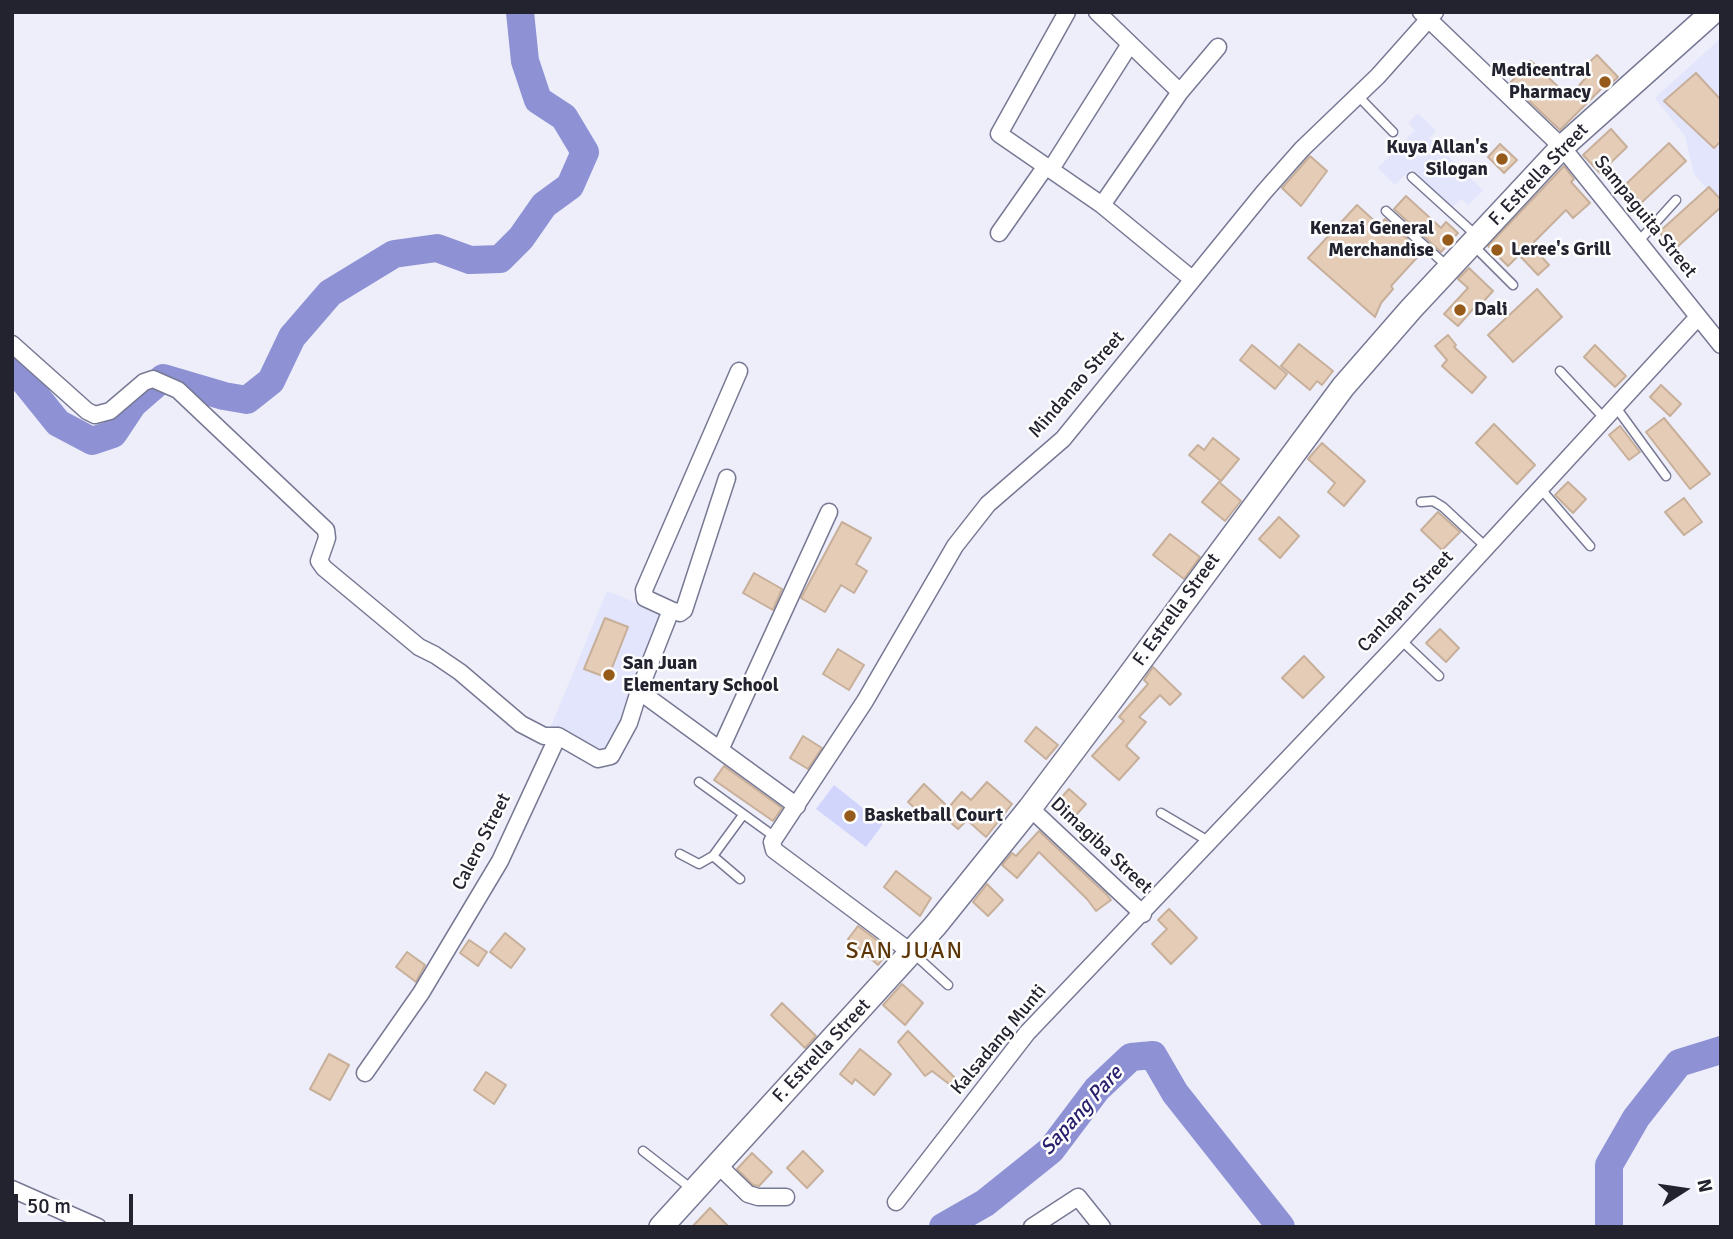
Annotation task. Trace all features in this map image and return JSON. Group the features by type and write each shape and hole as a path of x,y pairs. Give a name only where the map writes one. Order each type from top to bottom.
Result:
{"main road":[{"name":"F. Estrella Street","path":"661,1227 912,953 1030,808 1343,387 1562,147 1713,12"}],"street":[{"path":"1067,12 999,134 1102,205 1192,279"},
{"path":"1097,12 1181,92"},
{"name":"Sampaguita Street","path":"1428,15 1562,147 1721,345"},
{"name":"Mindanao Street","path":"775,837 865,701 955,546 988,504 1062,439 1302,149 1357,96 1428,15"},
{"path":"999,233 1048,168 1130,44"},
{"path":"1102,205 1181,92 1218,47"},
{"name":"Canlapan Street","path":"1143,914 1401,640 1698,317"},
{"path":"12,344 87,411 95,415 110,411 144,382 161,382 178,390 326,530 327,538 319,561 324,568 419,648 460,672 521,724 544,736 558,736 598,759 611,756 629,723 671,610"},
{"path":"727,478 684,610 680,613 671,610 645,597 644,590 738,371"},
{"path":"720,750 829,512"},
{"path":"639,691 797,806"},
{"name":"Calero Street","path":"365,1073 421,993 500,861 558,736"},
{"name":"Dimagiba Street","path":"1030,808 1143,914"},
{"path":"775,837 772,842 774,850 912,953"},
{"name":"Kalsadang Munti","path":"897,1202 1027,1033 1143,914"},
{"path":"717,1164 748,1194 758,1197 786,1197"},
{"path":"12,1189 98,1227"},
{"path":"1032,1227 1078,1197 1102,1227"}],"lane":[{"path":"1357,96 1393,132"},
{"path":"1412,177 1475,241 1513,285"},
{"path":"1638,243 1676,200"},
{"path":"1386,211 1450,268"},
{"path":"1560,371 1604,418"},
{"path":"1615,406 1666,476"},
{"path":"1539,488 1590,546"},
{"path":"1421,502 1433,501 1443,507 1486,547"},
{"path":"1401,640 1439,676"},
{"path":"699,782 775,837"},
{"path":"1161,813 1210,842"},
{"path":"680,854 699,864 713,856 743,815"},
{"path":"713,856 740,879"},
{"path":"912,953 948,985"},
{"path":"643,1151 693,1190"}],"shaded area":[{"path":"1721,38 1721,204 1694,174 1685,136 1655,98"},
{"path":"1418,113 1436,131 1429,138 1483,190 1468,205 1461,199 1451,209 1411,169 1395,185 1378,168 1415,130 1408,123"},
{"name":"San Juan Elementary School","path":"607,591 672,618 606,754 549,731"},
{"name":"Basketball Court","path":"834,785 883,824 866,847 816,809"}],"building":[{"path":"1597,55 1618,77 1605,89 1603,87 1560,130 1510,83 1531,61 1569,97 1590,73 1584,67"},
{"path":"1696,73 1721,100 1721,141 1714,148 1664,101"},
{"path":"1611,129 1627,147 1600,173 1583,155"},
{"path":"1669,143 1686,161 1641,203 1625,185"},
{"name":"Kuya Allan's Silogan","path":"1500,144 1517,160 1504,173 1488,157"},
{"path":"1310,156 1327,171 1301,206 1282,188"},
{"path":"1564,166 1574,179 1571,182 1590,203 1573,218 1566,210 1531,245 1549,265 1538,275 1519,255 1508,266 1488,246"},
{"path":"1709,187 1721,200 1721,207 1675,249 1659,232"},
{"path":"1406,196 1441,228 1446,222 1458,233 1441,252 1394,209"},
{"path":"1357,205 1379,225 1385,219 1422,252 1391,286 1393,289 1381,303 1375,317 1308,258"},
{"path":"1469,268 1493,291 1483,302 1481,300 1458,326 1444,314 1468,288 1458,279"},
{"path":"1537,289 1562,317 1513,362 1488,335"},
{"path":"1448,335 1456,345 1454,347 1486,377 1472,393 1442,366 1447,360 1435,346"},
{"path":"1299,344 1333,371 1322,385 1317,381 1310,390 1281,366"},
{"path":"1252,345 1287,374 1275,389 1240,360"},
{"path":"1595,345 1626,376 1615,387 1584,357"},
{"path":"1661,385 1681,404 1670,416 1650,397"},
{"path":"1664,418 1710,474 1690,489 1646,432"},
{"path":"1494,424 1535,465 1517,484 1476,443"},
{"path":"1620,426 1640,452 1629,460 1609,435"},
{"path":"1213,438 1239,459 1221,481 1189,455 1198,445 1204,450"},
{"path":"1322,443 1365,481 1344,506 1328,492 1335,483 1308,459"},
{"path":"1219,482 1241,501 1225,521 1202,502"},
{"path":"1568,482 1586,499 1573,513 1555,495"},
{"path":"1684,498 1702,522 1684,535 1665,512"},
{"path":"1438,512 1460,532 1442,550 1421,530"},
{"path":"1279,517 1299,536 1280,558 1259,539"},
{"path":"842,522 871,538 856,564 867,571 854,593 841,585 825,612 801,598"},
{"path":"1170,534 1200,557 1184,579 1153,555"},
{"path":"754,573 782,589 773,610 743,593"},
{"path":"605,618 628,627 608,678 584,669"},
{"path":"1440,629 1459,648 1446,662 1426,643"},
{"path":"838,649 864,665 849,690 823,674"},
{"path":"1304,656 1324,677 1303,698 1282,678"},
{"path":"1153,667 1181,694 1170,705 1160,695 1139,717 1146,722 1126,746 1139,758 1119,780 1092,756 1124,721 1119,717 1148,684 1144,680"},
{"path":"1036,727 1058,745 1046,759 1025,741"},
{"path":"803,736 822,748 808,769 790,758"},
{"path":"724,766 782,808 773,821 714,780"},
{"path":"987,782 1012,804 986,837 967,820 958,829 942,815 962,792 971,800"},
{"path":"924,784 945,804 929,821 908,802"},
{"path":"1069,789 1086,804 1076,815 1059,800"},
{"path":"1039,831 1111,900 1096,911 1039,852 1017,878 1002,865 1012,853 1016,856"},
{"path":"896,871 931,898 920,916 884,887"},
{"path":"987,884 1003,900 988,916 973,902"},
{"path":"1169,909 1197,938 1171,964 1152,944 1167,929 1158,920"},
{"path":"858,926 890,950 878,965 848,939"},
{"path":"505,933 525,949 511,968 490,952"},
{"path":"469,940 487,952 478,966 460,953"},
{"path":"407,952 425,965 416,982 396,967"},
{"path":"902,984 923,1003 905,1025 883,1005"},
{"path":"782,1003 816,1036 805,1048 771,1015"},
{"path":"908,1031 958,1081 953,1087 932,1071 925,1076 898,1042"},
{"path":"860,1049 891,1074 874,1095 855,1079 852,1084 840,1074"},
{"path":"329,1054 349,1065 330,1100 310,1089"},
{"path":"486,1072 506,1085 494,1104 474,1090"},
{"path":"803,1151 823,1171 807,1188 787,1168"},
{"path":"752,1153 772,1172 759,1186 753,1185 737,1169"},
{"path":"710,1208 729,1227 692,1227"}],"waterway":[{"path":"12,366 58,423 92,441 113,434 133,404 163,378 247,400 271,381 292,337 330,293 394,254 437,248 470,260 500,259 521,238 544,205 570,186 585,152 564,117 538,100 525,61 520,12"},
{"path":"1609,1227 1609,1165 1636,1118 1679,1063 1721,1050"},
{"name":"Sapang Pare","path":"943,1227 985,1203 1051,1150 1097,1089 1131,1057 1153,1055 1175,1093 1281,1227"}],"place":[{"name":"Medicentral Pharmacy","path":"1605,82"},
{"name":"Kuya Allan's Silogan","path":"1502,159"},
{"name":"Kenzai General Merchandise","path":"1448,240"},
{"name":"Leree's Grill","path":"1497,250"},
{"name":"Dali","path":"1460,310"},
{"name":"San Juan Elementary School","path":"609,675"},
{"name":"Basketball Court","path":"850,816"}],"district":[{"name":"SAN JUAN","path":"905,952"}]}
